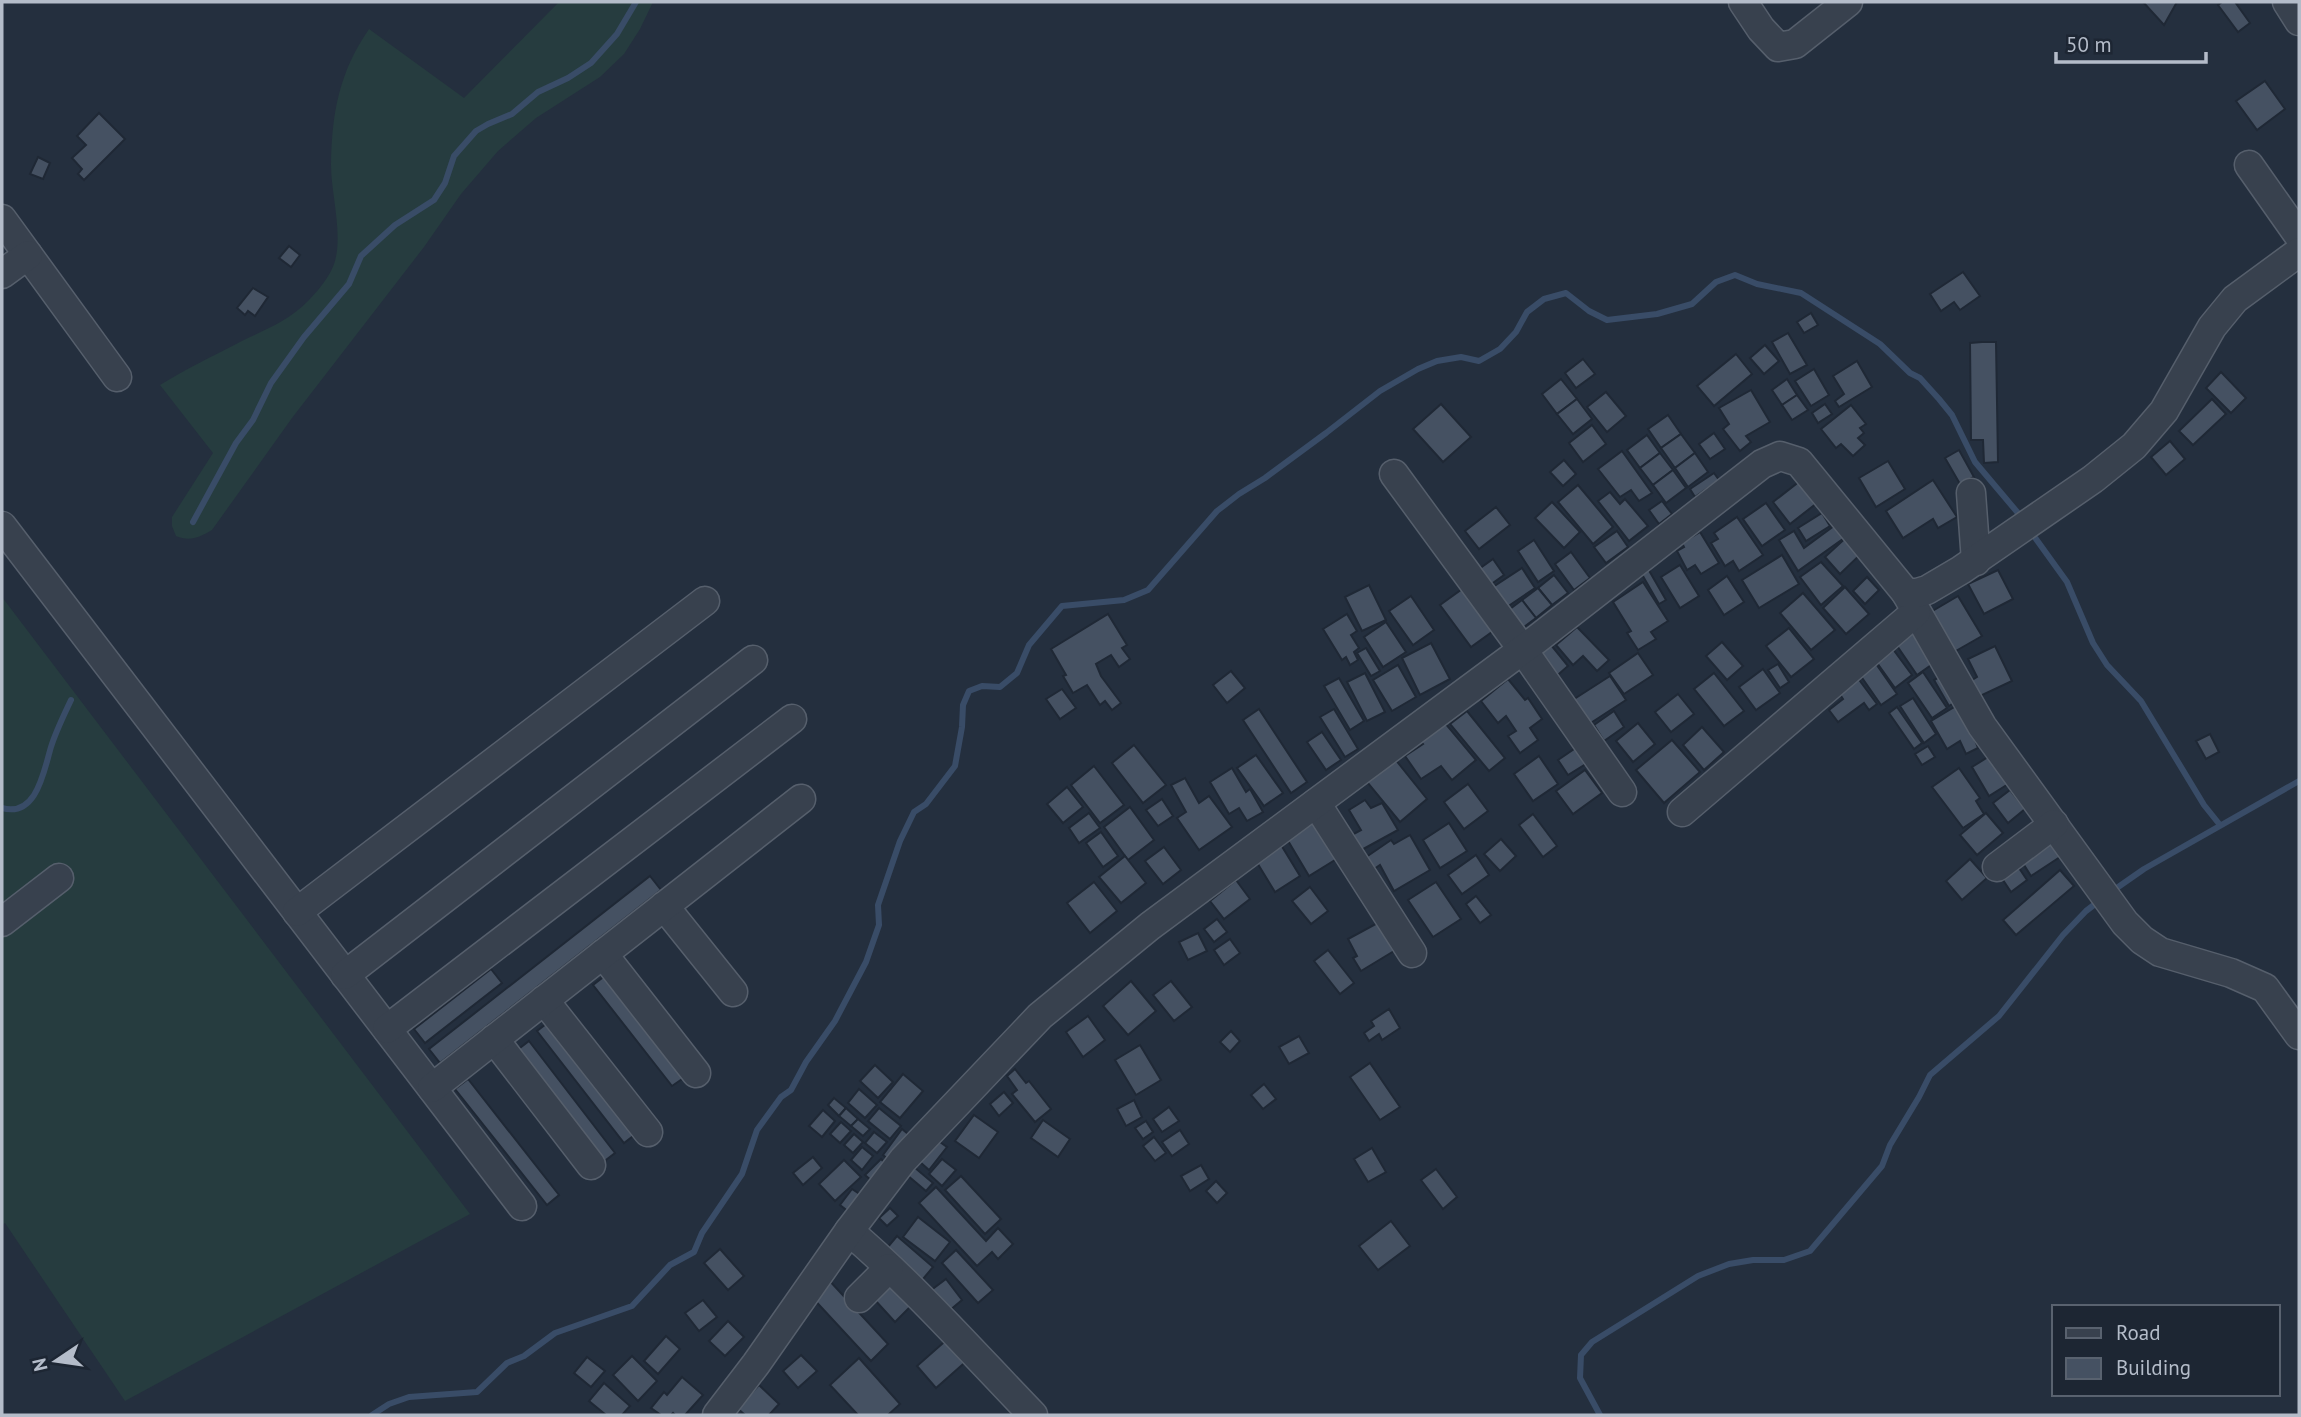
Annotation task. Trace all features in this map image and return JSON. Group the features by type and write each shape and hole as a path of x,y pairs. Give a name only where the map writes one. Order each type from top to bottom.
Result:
{"street":[{"path":"1743,2 1761,29 1778,47 1795,44 1842,4"},
{"path":"2287,2 2299,20"},
{"path":"2249,165 2299,236"},
{"path":"2,219 117,377"},
{"path":"1682,812 1911,603 1917,593 1927,590 1976,561 2093,479 2134,446 2164,411 2212,327 2235,299 2299,252"},
{"path":"2,274 28,254"},
{"path":"719,1415 849,1231 903,1160 1040,1016 1150,926 1523,650 1762,464 1780,456 1799,462 1911,603 1982,726 2116,910 2142,940 2160,952 2231,973 2265,988 2299,1035"},
{"path":"1394,474 1523,650 1622,792"},
{"path":"1971,493 1976,561"},
{"path":"2,526 522,1206"},
{"path":"297,912 705,601"},
{"path":"345,975 753,660"},
{"path":"387,1029 792,719"},
{"path":"432,1088 800,799"},
{"path":"1316,803 1412,953"},
{"path":"1997,867 2054,824"},
{"path":"2,922 59,878"},
{"path":"664,906 733,992"},
{"path":"603,954 696,1073"},
{"path":"544,1000 648,1132"},
{"path":"494,1040 591,1165"},
{"path":"849,1231 889,1268 1033,1415"},
{"path":"859,1298 889,1268"}],"green space":[{"path":"559,2 653,2 624,54 600,77 536,118 498,151 461,194 424,247 292,418 212,530 195,538 176,536 172,517 213,453 160,385 284,320 308,301 329,275 335,260 338,234 331,165 333,128 344,77 369,29 464,98"},
{"path":"2,597 470,1214 125,1401 5,1223 2,1225"}],"building":[{"path":"2143,2 2177,2 2164,25"},
{"path":"2222,2 2235,2 2250,23 2238,32 2218,5"},
{"path":"2265,81 2285,109 2257,130 2236,101"},
{"path":"99,113 125,139 84,180 78,174 82,169 72,158 86,145 77,136"},
{"path":"38,157 50,163 43,179 30,174"},
{"path":"289,246 300,255 291,267 279,258"},
{"path":"1963,272 1980,296 1960,310 1954,302 1941,311 1930,294"},
{"path":"253,288 268,297 255,316 248,311 245,315 237,308"},
{"path":"1811,313 1818,325 1804,333 1797,322"},
{"path":"1788,333 1807,365 1790,374 1772,342"},
{"path":"1996,342 1998,462 1984,463 1983,440 1971,440 1970,343"},
{"path":"1765,345 1779,361 1764,374 1750,358"},
{"path":"1736,354 1752,374 1714,406 1697,386"},
{"path":"1583,359 1595,374 1576,388 1565,373"},
{"path":"1857,361 1872,387 1839,407 1835,401 1844,394 1833,376"},
{"path":"1814,369 1829,395 1811,406 1795,381"},
{"path":"2221,372 2246,398 2231,413 2206,388"},
{"path":"1561,379 1577,399 1557,414 1542,394"},
{"path":"1787,379 1797,395 1782,405 1772,390"},
{"path":"1751,390 1770,422 1746,436 1751,442 1740,451 1723,429 1729,424 1719,408"},
{"path":"1606,392 1626,416 1607,432 1587,407"},
{"path":"1797,395 1808,410 1792,420 1782,405"},
{"path":"1577,399 1592,419 1573,434 1557,414"},
{"path":"2212,399 2226,414 2193,445 2179,431"},
{"path":"1441,404 1471,437 1443,462 1413,429"},
{"path":"1825,404 1832,414 1818,423 1812,413"},
{"path":"1851,405 1866,424 1860,428 1864,433 1858,438 1865,445 1853,456 1841,444 1836,448 1821,429"},
{"path":"1668,415 1681,434 1661,448 1648,429"},
{"path":"1592,425 1606,444 1583,462 1569,443"},
{"path":"1714,433 1725,449 1710,459 1699,444"},
{"path":"1681,434 1695,453 1675,468 1661,448"},
{"path":"1647,435 1660,453 1640,468 1627,450"},
{"path":"2170,441 2185,459 2166,475 2151,457"},
{"path":"1959,450 1974,477 1960,484 1945,458"},
{"path":"1622,451 1652,493 1639,501 1631,490 1620,497 1598,469"},
{"path":"1660,453 1673,470 1653,485 1640,468"},
{"path":"1695,453 1708,472 1688,487 1675,468"},
{"path":"1564,460 1576,474 1563,486 1550,472"},
{"path":"1888,461 1905,489 1876,507 1859,478"},
{"path":"1673,470 1686,488 1666,503 1653,485"},
{"path":"1714,473 1719,480 1695,497 1690,489"},
{"path":"1933,480 1957,517 1938,528 1933,519 1903,538 1886,511"},
{"path":"1800,481 1817,503 1790,524 1773,502"},
{"path":"1578,485 1613,527 1593,544 1558,502"},
{"path":"1610,492 1620,504 1625,499 1648,526 1629,541 1598,501"},
{"path":"1662,501 1672,514 1659,524 1649,510"},
{"path":"1552,502 1580,532 1564,548 1535,518"},
{"path":"1766,503 1785,530 1762,546 1743,519"},
{"path":"1496,507 1510,525 1479,549 1465,531"},
{"path":"1822,513 1830,526 1806,541 1798,528"},
{"path":"1737,517 1763,555 1739,571 1733,561 1725,566 1711,543 1718,539 1714,533"},
{"path":"1838,523 1847,536 1798,571 1779,540 1794,531 1804,548"},
{"path":"1617,531 1628,547 1606,563 1594,547"},
{"path":"1700,532 1719,563 1701,574 1695,565 1687,570 1677,551 1684,547 1682,543"},
{"path":"1851,533 1865,550 1840,574 1825,557"},
{"path":"1534,540 1554,571 1538,582 1518,551"},
{"path":"1571,552 1590,578 1574,590 1555,564"},
{"path":"1782,555 1799,584 1759,608 1742,580"},
{"path":"1493,559 1504,575 1490,585 1479,569"},
{"path":"1821,562 1843,586 1821,605 1800,577"},
{"path":"1680,565 1699,596 1680,608 1661,577"},
{"path":"1647,567 1666,600 1659,604 1640,571"},
{"path":"1522,568 1535,588 1507,607 1493,587"},
{"path":"1998,570 2013,599 1984,614 1968,584"},
{"path":"1554,575 1568,593 1552,605 1538,588"},
{"path":"1727,576 1744,602 1724,615 1708,590"},
{"path":"1867,577 1879,590 1865,604 1853,591"},
{"path":"1643,582 1668,621 1651,632 1656,639 1638,650 1627,633 1631,631 1613,602"},
{"path":"1369,585 1386,620 1362,631 1345,597"},
{"path":"1465,587 1496,629 1471,647 1440,605"},
{"path":"1845,587 1869,614 1846,634 1823,608"},
{"path":"1538,588 1552,605 1536,618 1522,600"},
{"path":"1803,593 1835,630 1811,650 1780,613"},
{"path":"1411,596 1434,630 1413,645 1389,611"},
{"path":"1958,596 1982,636 1947,656 1924,616"},
{"path":"1522,600 1536,618 1520,630 1506,612"},
{"path":"1108,614 1127,645 1122,648 1130,659 1119,667 1111,655 1096,664 1101,676 1121,703 1112,710 1105,701 1100,705 1087,685 1073,693 1051,649"},
{"path":"1347,614 1357,631 1351,635 1359,648 1354,652 1358,660 1350,665 1346,657 1342,660 1323,629"},
{"path":"1915,621 1941,658 1917,675 1891,637"},
{"path":"1386,622 1406,652 1383,667 1364,637"},
{"path":"1577,627 1609,660 1597,671 1583,656 1573,665 1556,645"},
{"path":"1789,628 1814,659 1791,677 1766,646"},
{"path":"1547,640 1568,666 1552,680 1530,654"},
{"path":"1887,641 1912,675 1895,688 1870,653"},
{"path":"1722,642 1743,666 1727,680 1706,656"},
{"path":"1431,643 1450,679 1420,695 1402,658"},
{"path":"1995,646 2012,681 1978,697 1969,682 1977,677 1968,659"},
{"path":"1366,648 1380,671 1371,676 1357,653"},
{"path":"1638,653 1653,675 1624,694 1609,673"},
{"path":"1874,661 1897,694 1881,705 1858,672"},
{"path":"1778,664 1789,682 1780,688 1768,670"},
{"path":"1398,665 1416,697 1392,711 1373,680"},
{"path":"1763,669 1780,693 1756,710 1739,687"},
{"path":"1231,671 1245,688 1227,703 1213,685"},
{"path":"1923,672 1947,708 1932,718 1908,683"},
{"path":"1365,673 1385,712 1367,721 1347,682"},
{"path":"1714,673 1744,711 1724,726 1694,689"},
{"path":"1854,673 1877,704 1869,710 1864,703 1838,722 1829,710 1843,699 1835,687"},
{"path":"1945,674 1960,699 1949,706 1934,680"},
{"path":"1610,676 1626,700 1583,728 1568,703"},
{"path":"1339,678 1364,721 1350,730 1324,686"},
{"path":"1508,679 1525,700 1528,698 1542,719 1530,728 1538,740 1520,753 1508,736 1516,731 1506,716 1498,723 1481,701"},
{"path":"1062,689 1076,708 1060,719 1046,699"},
{"path":"1678,694 1694,714 1671,732 1655,712"},
{"path":"1913,698 1936,734 1924,743 1900,706"},
{"path":"1961,703 1978,748 1966,754 1960,741 1947,749 1931,721"},
{"path":"1897,707 1922,743 1914,749 1889,713"},
{"path":"1259,709 1307,782 1291,793 1243,720"},
{"path":"1334,709 1358,749 1345,757 1320,717"},
{"path":"1467,711 1505,758 1489,771 1450,724"},
{"path":"1614,711 1624,727 1604,741 1594,725"},
{"path":"1440,717 1476,760 1452,780 1441,766 1421,779 1405,756 1423,744 1417,736"},
{"path":"1638,723 1655,744 1633,762 1616,741"},
{"path":"1702,727 1724,752 1704,770 1683,745"},
{"path":"1322,732 1341,760 1326,770 1307,742"},
{"path":"2210,734 2219,752 2206,759 2196,741"},
{"path":"1672,740 1700,772 1664,803 1636,770"},
{"path":"1583,743 1594,759 1568,775 1558,760"},
{"path":"1134,745 1166,785 1143,803 1112,763"},
{"path":"1928,746 1935,757 1922,765 1915,754"},
{"path":"1996,752 2013,781 1989,796 1972,767"},
{"path":"1256,755 1283,793 1264,806 1237,768"},
{"path":"1539,756 1558,784 1533,801 1514,774"},
{"path":"1395,759 1427,799 1400,822 1367,782"},
{"path":"1094,766 1124,805 1100,823 1071,785"},
{"path":"1232,768 1246,792 1250,789 1263,812 1247,821 1239,808 1229,814 1210,782"},
{"path":"1959,768 1980,798 1976,801 1984,814 1963,828 1932,787"},
{"path":"1585,770 1602,793 1573,814 1556,791"},
{"path":"1185,778 1199,803 1209,796 1232,827 1199,850 1177,818 1186,812 1171,785"},
{"path":"1468,784 1488,811 1464,829 1444,802"},
{"path":"1067,787 1083,807 1063,823 1047,804"},
{"path":"2010,790 2025,809 2008,823 1993,803"},
{"path":"1162,799 1173,816 1158,826 1146,810"},
{"path":"1365,800 1371,808 1382,803 1398,830 1356,853 1348,837 1361,830 1349,810"},
{"path":"1130,807 1154,840 1128,860 1104,827"},
{"path":"1089,813 1100,828 1079,843 1069,828"},
{"path":"1318,813 1343,855 1309,876 1284,834"},
{"path":"1986,813 2003,833 1977,855 1960,835"},
{"path":"1533,814 1557,846 1543,857 1519,825"},
{"path":"1449,823 1467,851 1440,868 1423,840"},
{"path":"1101,832 1118,856 1103,867 1086,843"},
{"path":"1410,835 1430,870 1394,891 1380,865 1364,876 1356,864 1391,840 1394,844"},
{"path":"2051,837 2063,855 2031,876 2019,857"},
{"path":"1501,839 1516,856 1500,871 1484,854"},
{"path":"1278,840 1300,876 1275,892 1253,856"},
{"path":"1164,847 1181,870 1163,884 1145,861"},
{"path":"1476,855 1489,875 1462,894 1448,875"},
{"path":"1125,856 1146,883 1121,903 1099,877"},
{"path":"1970,859 1987,878 1962,900 1946,881"},
{"path":"2017,865 2027,880 2011,892 2001,877"},
{"path":"2060,870 2074,886 2016,935 2003,920"},
{"path":"650,876 661,890 440,1063 429,1049"},
{"path":"1236,880 1250,899 1224,919 1210,901"},
{"path":"1094,882 1117,911 1090,933 1067,903"},
{"path":"1436,882 1461,919 1433,937 1408,900"},
{"path":"1310,887 1328,911 1311,924 1292,901"},
{"path":"1476,896 1491,915 1480,923 1466,904"},
{"path":"1217,919 1227,932 1214,942 1204,929"},
{"path":"1383,920 1396,943 1391,946 1394,951 1361,971 1353,958 1357,956 1348,939"},
{"path":"1198,933 1207,951 1188,960 1179,942"},
{"path":"1230,939 1240,953 1224,965 1214,950"},
{"path":"1328,950 1354,983 1340,994 1314,961"},
{"path":"491,969 502,983 425,1043 414,1029"},
{"path":"606,975 685,1077 672,1086 593,985"},
{"path":"1131,981 1156,1011 1128,1035 1103,1006"},
{"path":"1171,981 1192,1007 1174,1021 1153,995"},
{"path":"1389,1009 1400,1028 1382,1040 1379,1034 1369,1041 1364,1033 1374,1026 1371,1021"},
{"path":"1088,1016 1105,1040 1083,1057 1066,1032"},
{"path":"550,1021 637,1133 624,1143 537,1031"},
{"path":"1231,1031 1240,1041 1230,1052 1220,1042"},
{"path":"1299,1036 1309,1053 1289,1064 1279,1047"},
{"path":"529,1041 615,1153 602,1163 516,1051"},
{"path":"1140,1045 1161,1080 1136,1095 1115,1060"},
{"path":"1370,1063 1400,1107 1380,1120 1350,1077"},
{"path":"875,1065 893,1082 878,1098 860,1081"},
{"path":"1015,1069 1026,1083 1029,1081 1051,1109 1035,1122 1012,1094 1017,1090 1007,1076"},
{"path":"903,1074 923,1091 900,1118 880,1102"},
{"path":"468,1079 559,1195 547,1205 455,1089"},
{"path":"1264,1084 1276,1099 1263,1109 1251,1095"},
{"path":"859,1089 877,1105 865,1118 848,1103"},
{"path":"1004,1092 1013,1103 999,1116 990,1104"},
{"path":"834,1098 846,1108 839,1116 828,1105"},
{"path":"1134,1100 1142,1117 1126,1126 1117,1109"},
{"path":"1169,1107 1179,1121 1162,1132 1153,1119"},
{"path":"846,1108 858,1119 851,1126 839,1116"},
{"path":"879,1108 901,1126 890,1139 868,1121"},
{"path":"823,1110 835,1121 822,1137 809,1126"},
{"path":"974,1115 998,1132 979,1158 955,1141"},
{"path":"858,1119 870,1129 863,1136 851,1126"},
{"path":"1043,1120 1070,1139 1058,1157 1031,1138"},
{"path":"1146,1121 1153,1132 1143,1139 1135,1128"},
{"path":"841,1122 851,1131 840,1143 830,1134"},
{"path":"902,1129 908,1134 889,1160 883,1155"},
{"path":"1180,1130 1189,1144 1172,1156 1162,1142"},
{"path":"874,1132 887,1142 877,1153 865,1143"},
{"path":"854,1134 863,1142 853,1153 844,1145"},
{"path":"1154,1137 1166,1153 1155,1161 1143,1146"},
{"path":"937,1140 947,1147 929,1170 920,1162"},
{"path":"862,1147 873,1156 862,1170 851,1160"},
{"path":"1372,1148 1386,1172 1368,1182 1354,1159"},
{"path":"813,1157 822,1168 803,1185 793,1173"},
{"path":"881,1159 887,1165 872,1181 865,1175"},
{"path":"942,1159 956,1170 942,1186 929,1174"},
{"path":"844,1160 861,1177 835,1201 819,1184"},
{"path":"1201,1165 1209,1179 1190,1191 1181,1176"},
{"path":"914,1167 933,1183 926,1191 907,1175"},
{"path":"1436,1169 1457,1197 1443,1209 1421,1180"},
{"path":"961,1176 1001,1219 985,1234 945,1190"},
{"path":"1216,1181 1227,1193 1217,1203 1206,1191"},
{"path":"936,1187 986,1241 998,1228 1013,1244 998,1259 992,1252 977,1266 919,1203"},
{"path":"852,1189 861,1195 849,1212 840,1205"},
{"path":"890,1208 898,1216 887,1226 879,1218"},
{"path":"918,1217 950,1242 935,1261 903,1237"},
{"path":"1391,1221 1410,1246 1378,1270 1359,1246"},
{"path":"897,1236 933,1267 918,1285 882,1254"},
{"path":"720,1249 744,1276 728,1290 704,1263"},
{"path":"956,1250 993,1290 978,1303 942,1263"},
{"path":"827,1278 888,1344 871,1361 809,1294"},
{"path":"946,1279 962,1300 943,1316 926,1294"},
{"path":"891,1283 912,1305 895,1322 874,1299"},
{"path":"703,1300 717,1317 699,1331 685,1313"},
{"path":"728,1321 744,1337 725,1356 709,1341"},
{"path":"666,1336 680,1349 658,1374 644,1361"},
{"path":"951,1336 970,1358 936,1388 917,1366"},
{"path":"801,1355 817,1371 798,1388 783,1371"},
{"path":"632,1356 657,1381 638,1401 613,1375"},
{"path":"587,1357 605,1371 591,1387 574,1373"},
{"path":"859,1358 900,1404 888,1415 858,1415 830,1385"},
{"path":"682,1377 703,1395 685,1415 661,1415 651,1408 664,1392 667,1395"},
{"path":"604,1383 630,1406 622,1415 606,1415 589,1401"},
{"path":"759,1385 779,1404 769,1415 745,1415 737,1408"}],"waterway":[{"path":"193,522 236,443 253,420 271,383 304,337 349,284 361,256 395,225 434,200 445,183 454,156 476,131 512,114 538,92 568,78 591,63 617,34 636,2"},
{"path":"372,1415 389,1404 409,1397 477,1392 507,1363 524,1356 555,1333 632,1306 670,1265 694,1252 702,1233 742,1174 757,1130 781,1097 791,1090 806,1062 835,1021 866,962 879,925 878,905 900,841 914,812 926,804 955,766 963,705 969,691 982,686 1000,687 1017,673 1029,645 1062,606 1124,600 1148,590 1217,511 1239,494 1265,478 1380,391 1418,369 1437,361 1461,357 1479,361 1500,349 1516,332 1527,312 1544,299 1566,293 1589,311 1607,320 1657,314 1692,304 1716,282 1735,275 1757,284 1801,293 1880,344 1910,373 1920,378 1952,415 1975,462 2018,513"},
{"path":"2036,539 2067,582 2093,643 2107,665 2141,701 2204,805 2220,825"},
{"path":"2,808 14,809 23,806 37,790 55,735 71,700"},
{"path":"2111,892 2144,869 2299,781"},
{"path":"1600,1415 1580,1378 1581,1355 1592,1342 1698,1276 1729,1264 1753,1260 1784,1260 1810,1251 1882,1166 1890,1145 1930,1075 1999,1016 2063,935 2099,901"}]}
